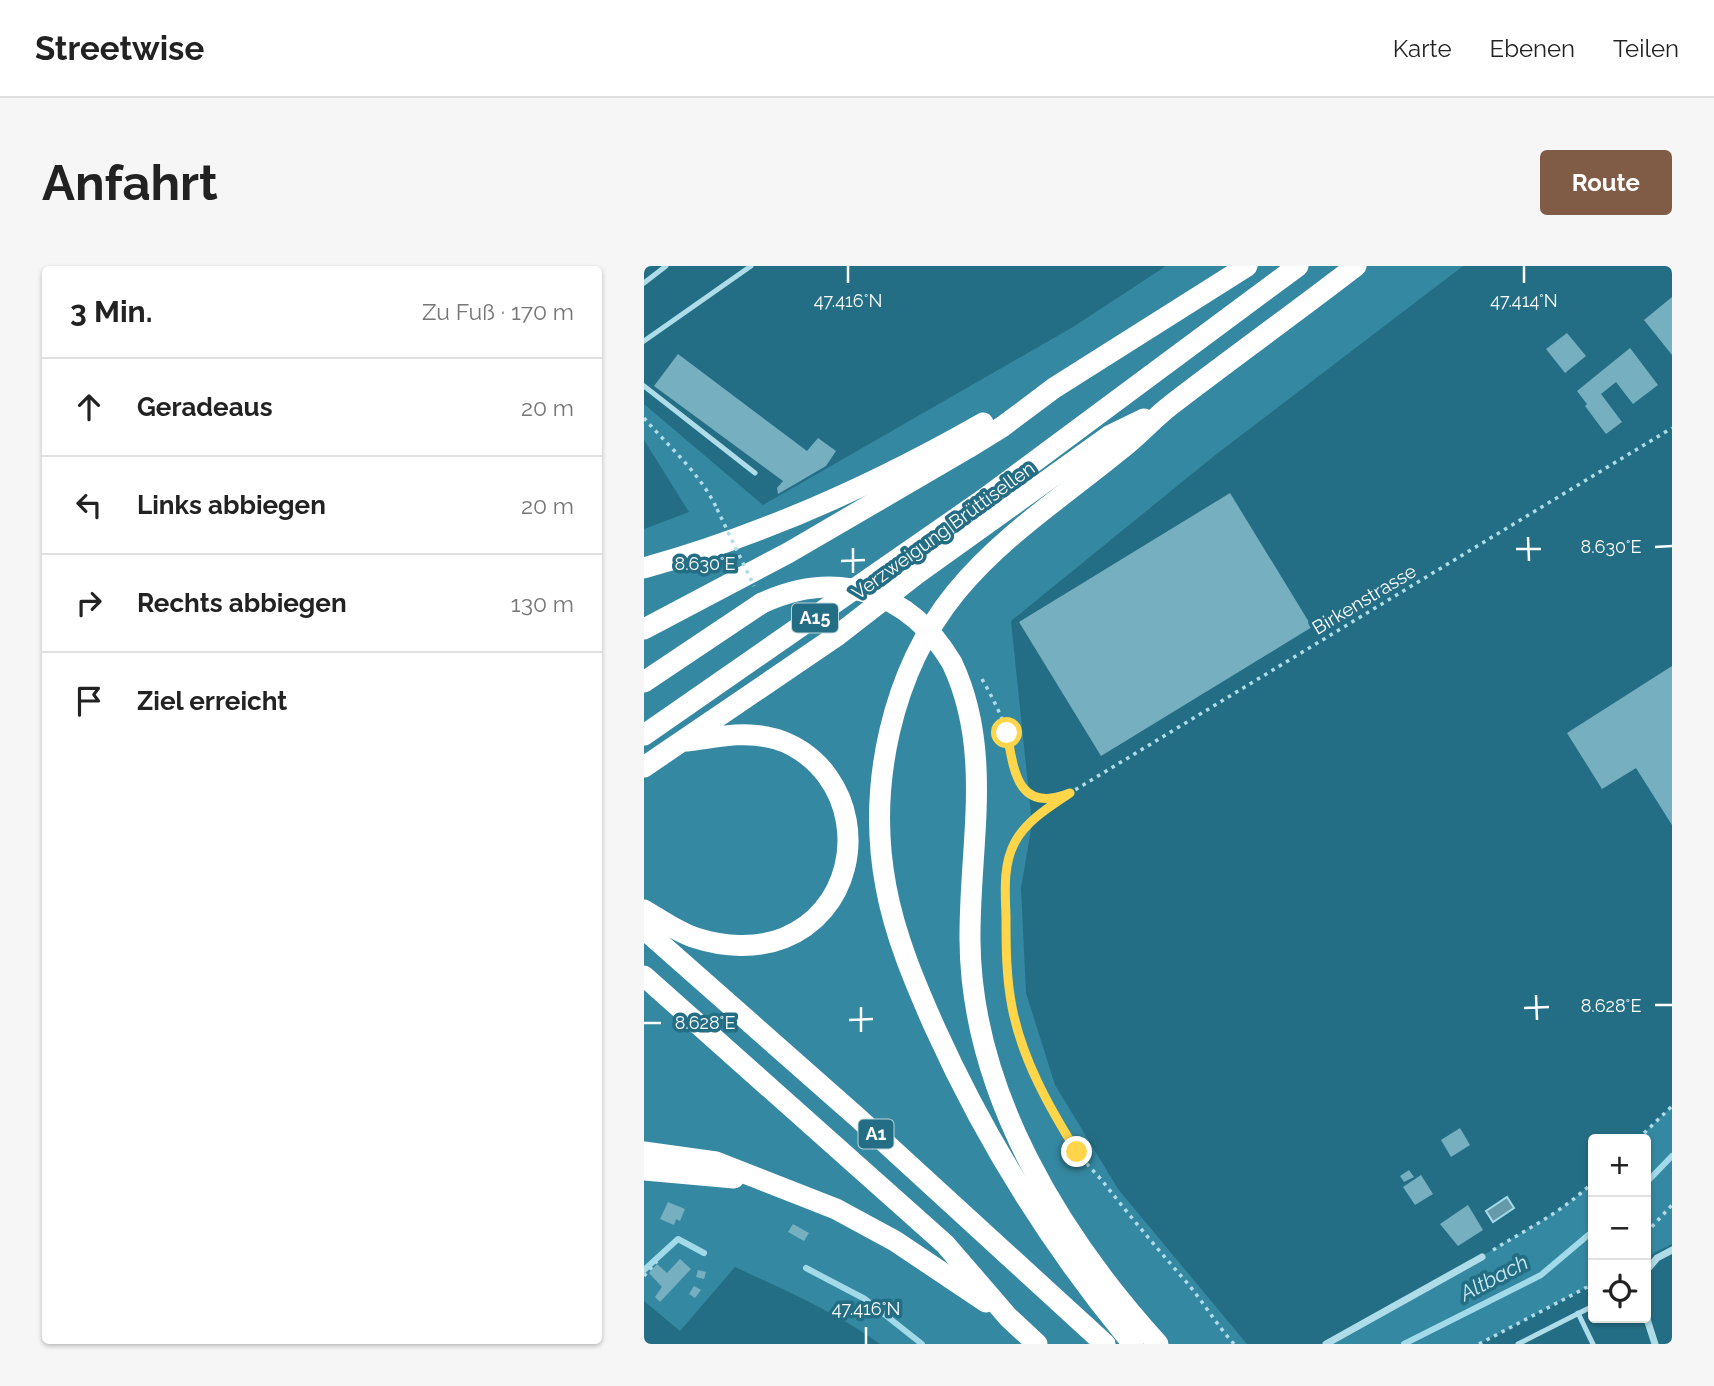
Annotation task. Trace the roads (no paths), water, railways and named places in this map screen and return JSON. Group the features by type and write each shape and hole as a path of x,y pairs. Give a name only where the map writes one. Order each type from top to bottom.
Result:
{"highway":[{"path":"644,629 788,553 911,482 1002,427 1054,388 1247,266"},
{"name":"A15","path":"644,735 984,499 1298,266"},
{"name":"A15","path":"1168,408 1356,266"},
{"path":"644,568 693,554 797,515 903,466 995,416 1054,388"},
{"path":"1133,1344 1087,1289 1015,1178 972,1105 945,1051 911,972 891,911 882,857 881,800 887,745 901,697 924,642 941,612 974,572 1014,534 1120,450 1168,408"},
{"name":"Verzweigung Brüttisellen","path":"644,767 838,635 918,573 1109,436 1168,408"},
{"path":"644,682 762,603 790,592 816,587 839,587 872,594 894,603 922,623 938,640 952,663 968,704 974,734 977,802 971,893 971,960 979,1021 995,1080 1025,1152 1063,1220 1096,1269 1158,1344"},
{"path":"644,910 680,931 708,941 745,945 776,941 796,932 823,909 841,882 848,858 848,826 841,800 823,771 802,752 776,739 751,735 682,742"},
{"name":"A1","path":"644,929 848,1108 1105,1344"},
{"name":"A1","path":"644,976 945,1244 1008,1317 1037,1344"},
{"path":"644,1152 716,1162 817,1201 867,1224 895,1241 1008,1317"},
{"path":"644,1170 761,1181"}],"street":[{"path":"1651,1265 1657,1258 1672,1250"},
{"path":"1326,1344 1482,1257"},
{"path":"1648,1323 1655,1344"}],"lane":[{"path":"644,283 666,266"},
{"path":"644,341 751,266"},
{"path":"644,386 755,472"},
{"path":"1518,1344 1588,1308"},
{"path":"1578,1313 1592,1344"}],"waterway":[{"name":"Altbach","path":"1651,1178 1672,1156"},
{"name":"Altbach","path":"1404,1344 1541,1275 1588,1235"},
{"path":"644,1270 678,1239 704,1253"},
{"path":"806,1268 865,1299 922,1344"}]}
